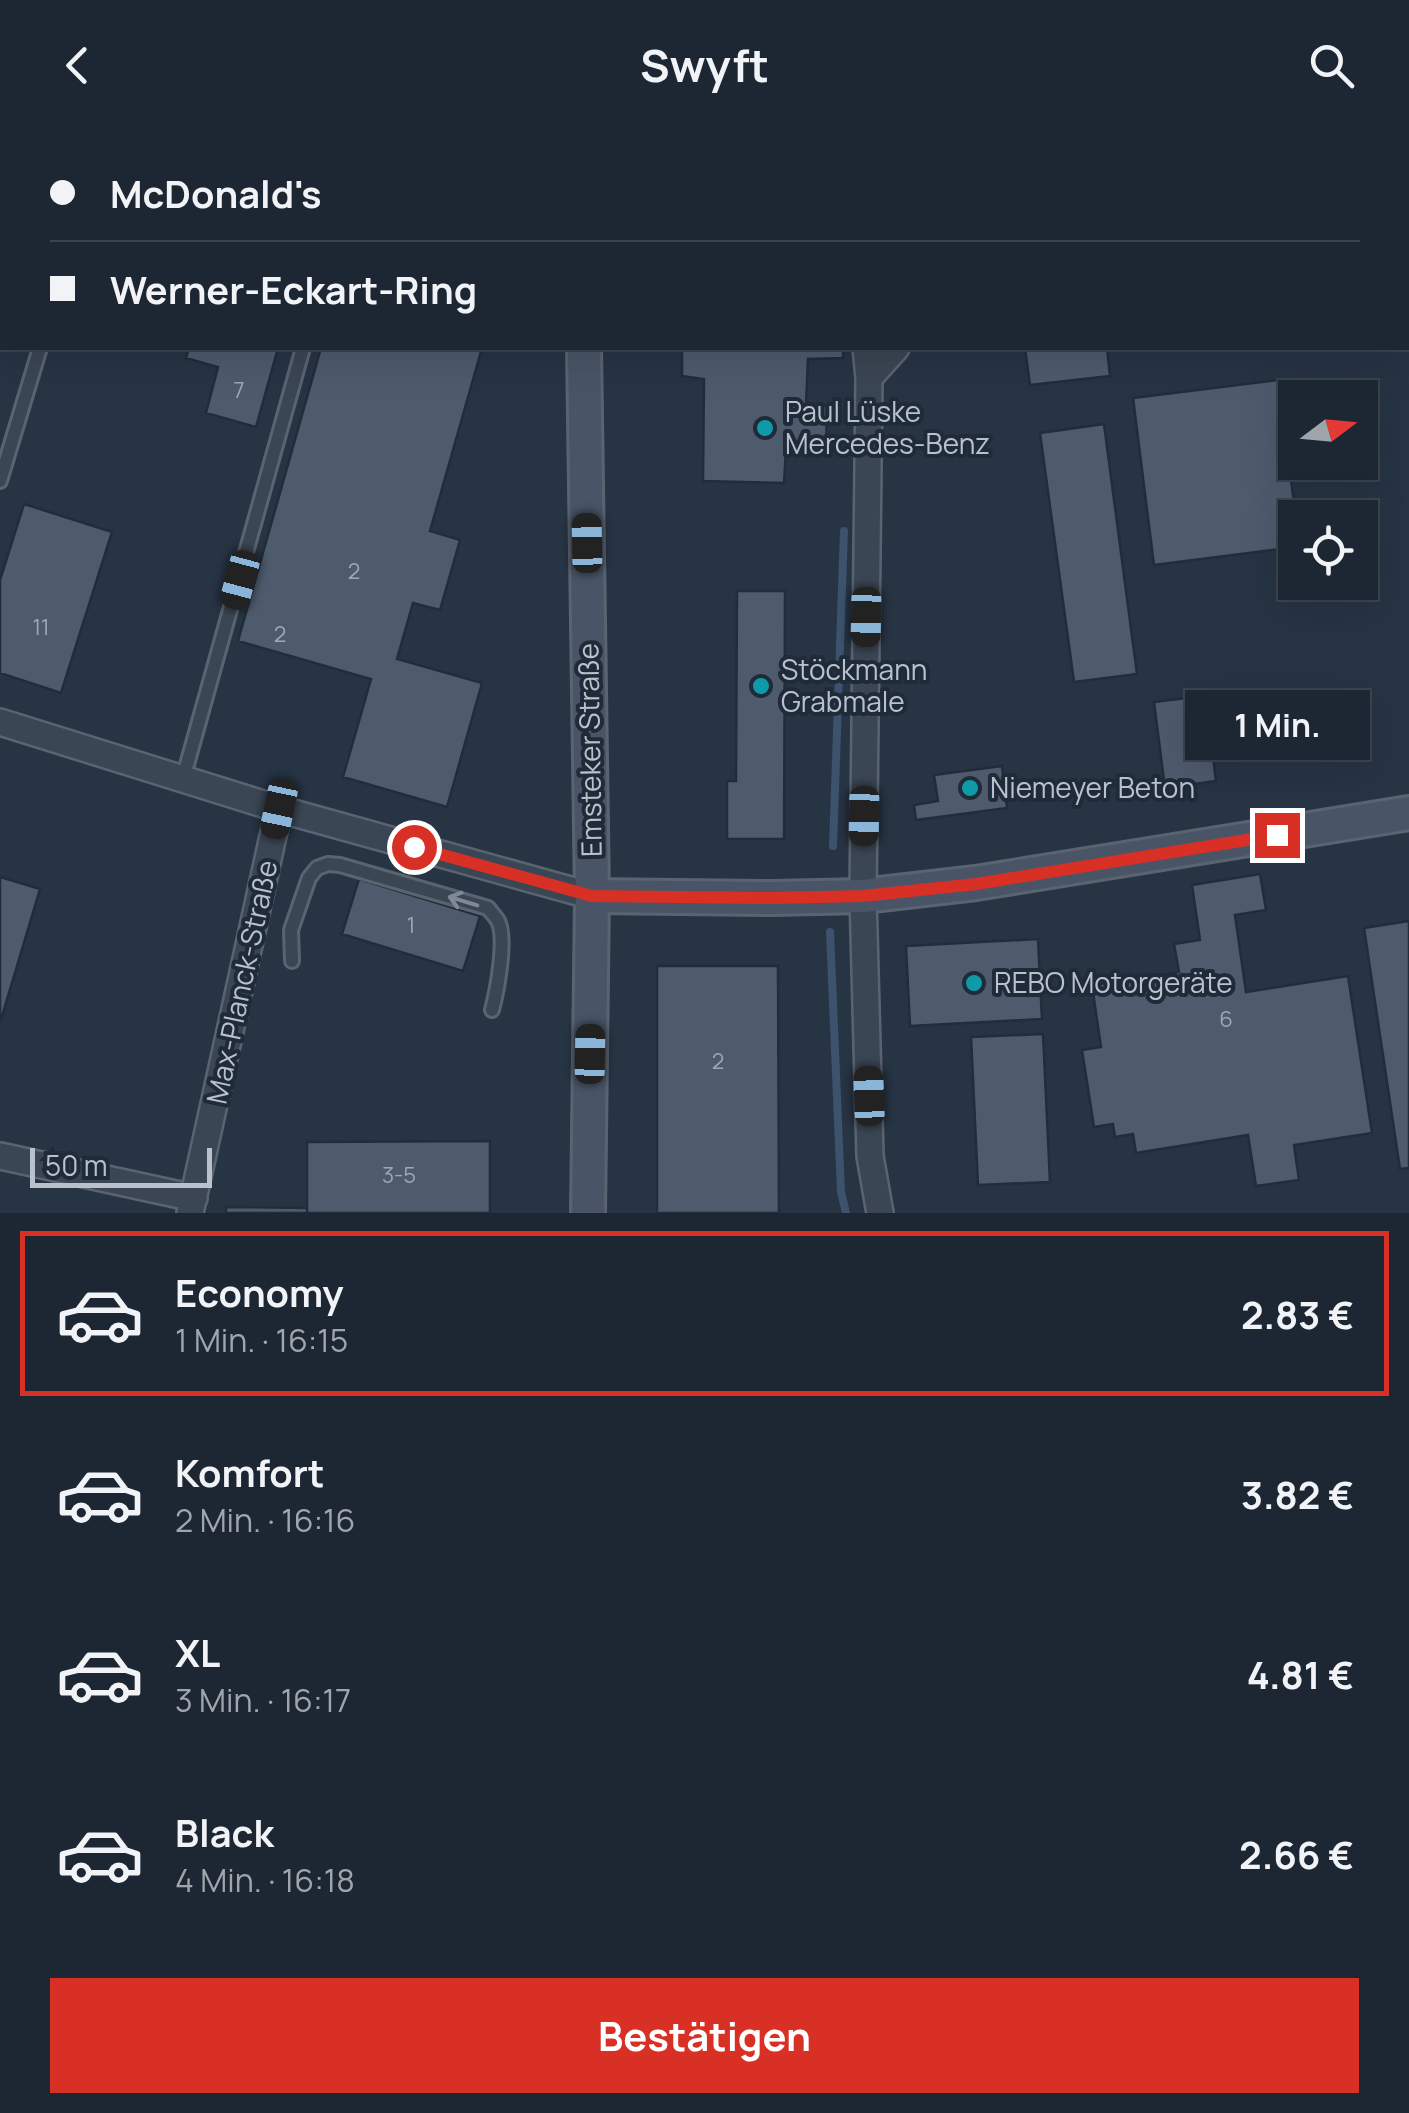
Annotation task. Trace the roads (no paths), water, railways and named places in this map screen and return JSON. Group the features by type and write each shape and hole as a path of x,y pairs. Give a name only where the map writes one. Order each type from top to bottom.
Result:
{"street":[{"name":"Emsteker Straße","path":"584,350 592,896 588,1213"},
{"path":"866,350 863,896 870,1156 880,1213"},
{"path":"869,378 894,350"},
{"path":"0,722 279,809 592,896 863,896 976,884 1409,814"},
{"name":"Max-Planck-Straße","path":"192,1206 279,809"},
{"path":"0,1156 192,1206"}],"lane":[{"path":"0,481 39,350"},
{"path":"183,779 302,350"},
{"path":"292,961 291,930 309,878 317,868 340,864 488,908 498,918 501,930 499,984 492,1010"}],"waterway":[{"path":"833,846 844,531"},
{"path":"830,932 841,1192 846,1213"}],"place":[{"name":"Paul Lüske Mercedes-Benz","path":"765,428"},
{"name":"Stöckmann Grabmale","path":"761,686"},
{"name":"Niemeyer Beton","path":"970,788"},
{"name":"REBO Motorgeräte","path":"974,983"}]}
